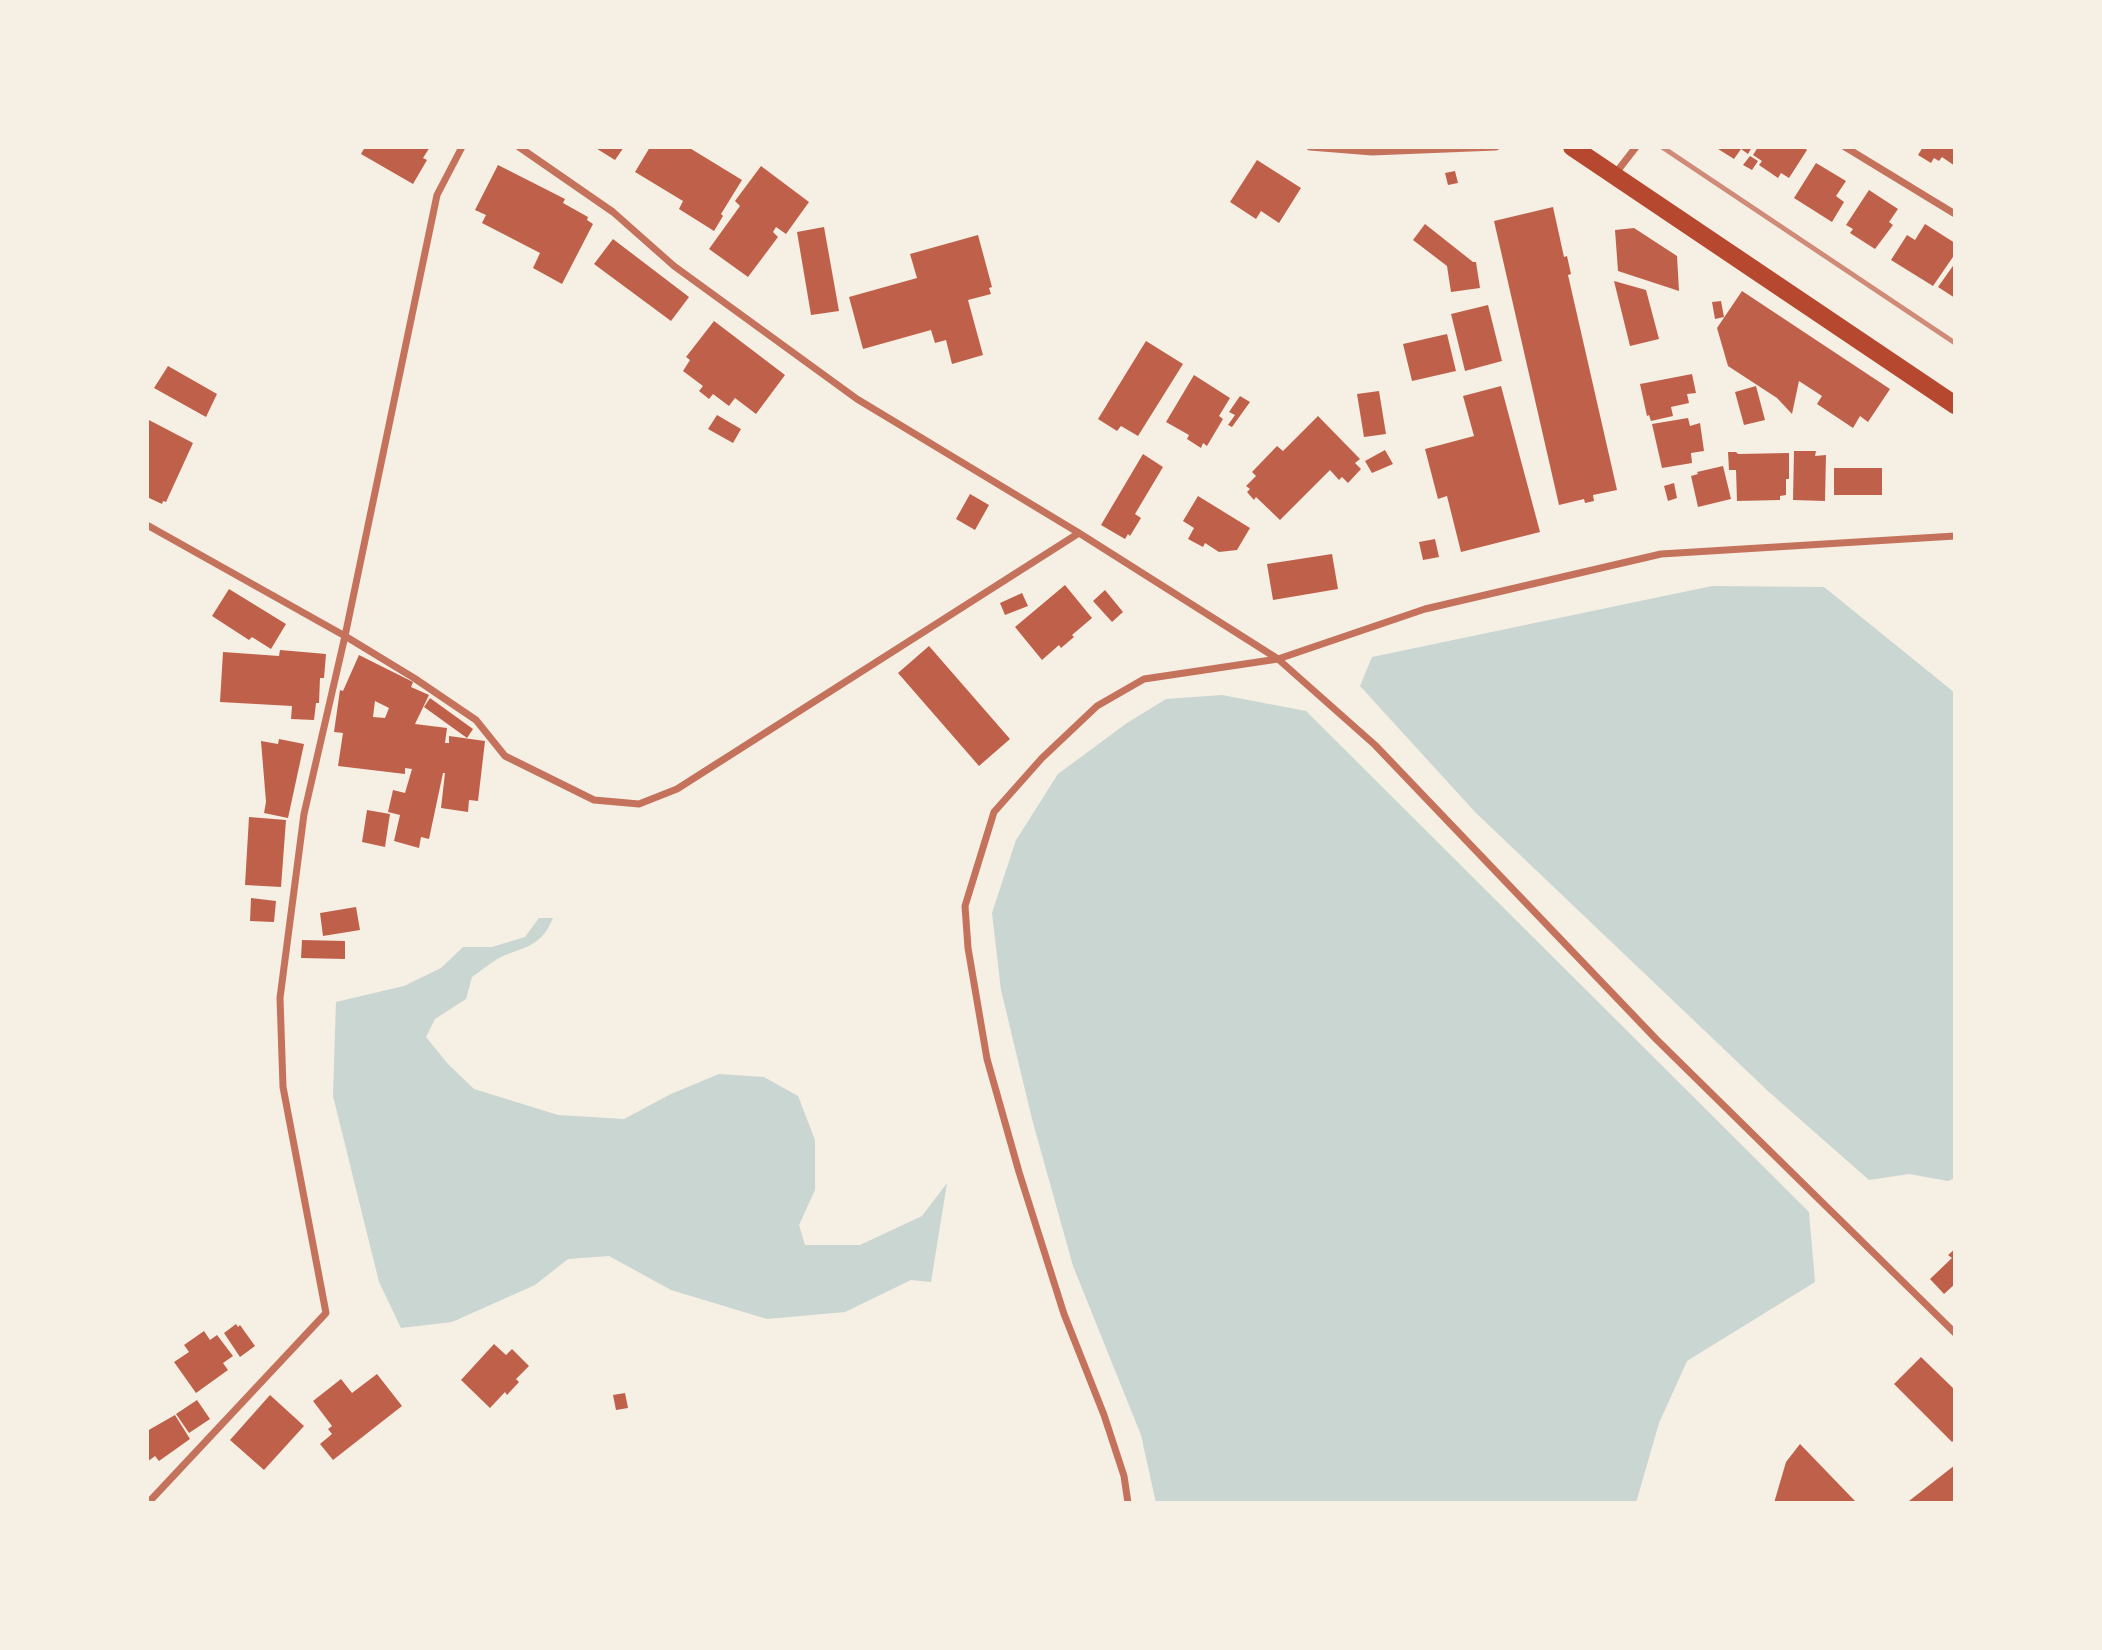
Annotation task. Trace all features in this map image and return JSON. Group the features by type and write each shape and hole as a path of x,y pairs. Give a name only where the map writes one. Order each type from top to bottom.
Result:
{"main road":[{"path":"1572,147 1955,405"}],"street":[{"path":"148,1503 327,1313 283,1087 280,998 304,814 345,636 437,195 462,147"},
{"path":"519,147 613,212 674,266 857,399 1079,533 1278,659 1375,745 1656,1039 1955,1333"},
{"path":"1310,147 1372,152 1496,147"},
{"path":"1613,176 1636,147"},
{"path":"1845,147 1955,214"},
{"path":"147,525 345,636 477,720 505,756 594,800 639,804 677,789 1079,533"},
{"path":"1128,1503 1124,1476 1104,1415 1064,1314 1018,1172 987,1059 968,948 965,906 994,812 1042,758 1097,706 1144,679 1278,659 1425,609 1661,554 1955,536"}],"shaded area":[{"path":"1712,586 1824,587 1955,693 1955,1178 1948,1181 1909,1174 1869,1180 1769,1092 1476,813 1360,686 1372,657"},
{"path":"1222,695 1306,711 1809,1212 1815,1282 1687,1361 1659,1423 1636,1503 1156,1503 1141,1435 1073,1266 1032,1119 1001,990 992,913 1016,840 1058,774 1127,723 1166,699"},
{"path":"539,918 553,918 543,935 532,944 497,959 472,977 466,999 435,1019 426,1037 448,1064 474,1089 558,1115 624,1119 671,1094 719,1074 764,1077 798,1096 815,1140 815,1190 799,1225 805,1245 860,1245 922,1216 947,1183 931,1282 911,1280 845,1312 767,1319 671,1290 609,1256 568,1259 535,1285 452,1322 401,1328 379,1282 333,1096 336,1002 404,986 441,968 463,947 492,947 525,937"}],"building":[{"path":"365,147 430,147 423,158 427,160 413,184 361,154"},
{"path":"594,147 624,147 615,160"},
{"path":"650,147 688,147 742,180 714,231 679,209 683,201 635,172"},
{"path":"1715,147 1752,147 1748,154 1741,149 1734,159"},
{"path":"1758,147 1804,147 1807,150 1789,178 1781,173 1778,178 1759,165 1762,161 1753,155"},
{"path":"1923,147 1955,147 1955,166 1942,157 1939,161 1934,158 1931,163 1918,155"},
{"path":"1750,156 1758,161 1752,170 1743,165"},
{"path":"1257,160 1301,188 1279,223 1261,211 1256,219 1230,202"},
{"path":"1816,163 1846,181 1836,196 1844,202 1832,222 1794,198"},
{"path":"498,165 565,199 563,203 588,217 587,220 593,224 562,284 533,268 540,253 482,223 486,215 475,210"},
{"path":"761,166 809,202 786,234 776,227 773,232 778,237 748,277 709,249 740,206 735,201"},
{"path":"1455,171 1458,183 1448,185 1445,173"},
{"path":"1869,190 1898,209 1889,222 1893,225 1875,249 1850,233 1853,229 1846,225"},
{"path":"1553,207 1564,257 1567,256 1571,274 1568,275 1617,490 1593,495 1594,501 1585,503 1584,499 1559,505 1494,221"},
{"path":"1425,224 1476,262 1480,288 1451,292 1447,266 1413,240"},
{"path":"1925,224 1955,243 1955,254 1933,286 1891,260 1907,235 1915,240"},
{"path":"824,227 839,311 811,315 797,232"},
{"path":"1634,228 1677,256 1679,291 1618,271 1615,230"},
{"path":"978,235 992,287 989,288 991,294 968,300 983,355 952,364 946,340 935,343 931,330 863,349 849,297 917,278 910,254"},
{"path":"613,239 689,297 671,321 594,264"},
{"path":"1955,263 1955,298 1938,287"},
{"path":"1614,281 1646,290 1659,339 1630,346"},
{"path":"1742,291 1890,389 1868,422 1860,416 1853,428 1817,404 1822,396 1799,381 1792,414 1777,398 1728,366 1717,328"},
{"path":"1721,301 1724,317 1715,319 1712,302"},
{"path":"1488,305 1502,361 1465,371 1451,314"},
{"path":"714,321 785,375 756,414 735,398 729,406 713,394 709,399 699,391 703,386 683,371 690,360 686,357"},
{"path":"1447,334 1456,371 1412,381 1403,344"},
{"path":"1146,341 1183,364 1138,436 1121,426 1117,431 1098,419"},
{"path":"168,366 217,394 206,417 154,388"},
{"path":"1692,374 1696,393 1687,394 1689,403 1671,407 1673,416 1651,421 1649,415 1647,416 1640,384"},
{"path":"1194,375 1230,398 1219,416 1223,419 1207,446 1203,443 1201,448 1187,439 1189,435 1166,422"},
{"path":"1501,386 1540,532 1461,552 1447,496 1438,499 1425,449 1474,436 1463,396"},
{"path":"1756,386 1765,420 1744,425 1735,392"},
{"path":"1379,391 1386,434 1364,437 1357,394"},
{"path":"1240,396 1250,402 1232,427 1228,425 1235,415 1229,412"},
{"path":"717,415 741,429 733,443 708,429"},
{"path":"1318,416 1360,459 1355,463 1361,469 1348,483 1342,477 1339,480 1330,470 1280,520 1256,497 1254,500 1247,492 1250,489 1246,486 1256,476 1252,472 1277,446 1283,451"},
{"path":"1688,418 1690,426 1700,423 1704,451 1691,453 1692,463 1662,468 1652,424"},
{"path":"147,419 193,443 166,502 163,501 162,504 147,497"},
{"path":"1385,450 1393,464 1372,473 1365,461"},
{"path":"1794,451 1816,451 1815,456 1826,455 1825,501 1793,500"},
{"path":"1728,452 1789,453 1786,495 1780,496 1780,500 1737,501 1736,470 1729,470"},
{"path":"1143,454 1163,467 1135,514 1141,518 1130,536 1128,534 1125,539 1101,525"},
{"path":"1723,466 1731,499 1698,507 1691,476"},
{"path":"1834,468 1882,468 1882,495 1834,495"},
{"path":"1674,483 1677,498 1668,501 1664,486"},
{"path":"970,494 989,505 975,530 956,519"},
{"path":"1198,496 1250,528 1237,550 1219,552 1205,543 1203,547 1188,539 1194,528 1183,521"},
{"path":"1435,539 1439,557 1423,560 1419,542"},
{"path":"1332,554 1338,589 1273,600 1267,564"},
{"path":"1065,585 1092,618 1061,648 1059,645 1042,660 1015,627"},
{"path":"229,589 286,624 271,649 252,637 249,640 212,616"},
{"path":"1105,590 1123,612 1112,622 1093,601"},
{"path":"1022,593 1028,606 1005,615 1000,603"},
{"path":"929,646 1010,739 979,766 898,673"},
{"path":"280,650 326,654 324,678 320,678 319,703 316,703 314,720 291,719 292,706 220,702 223,652 279,656"},
{"path":"359,655 413,682 411,687 429,695 415,724 447,728 445,743 449,743 449,736 485,741 478,801 469,800 468,812 441,808 443,773 429,839 421,837 419,848 394,841 400,815 388,812 393,790 405,793 412,769 405,768 405,774 338,766 343,733 334,732 340,690 343,691","holes":["375,701 389,708 385,718 373,717"]},
{"path":"430,698 473,729 467,738 424,707"},
{"path":"279,739 304,744 288,818 264,813 266,802 261,741 278,744"},
{"path":"367,810 390,814 385,847 362,842"},
{"path":"249,817 286,820 281,887 245,885"},
{"path":"251,898 276,901 274,922 250,921"},
{"path":"356,907 360,930 323,936 320,913"},
{"path":"302,940 345,941 345,959 301,958"},
{"path":"1955,1249 1955,1284 1944,1294 1930,1279 1952,1258 1948,1255"},
{"path":"236,1324 238,1327 240,1325 255,1346 240,1357 224,1333"},
{"path":"204,1331 210,1340 217,1335 233,1356 223,1363 228,1370 196,1393 174,1362 189,1352 184,1345"},
{"path":"494,1344 506,1355 512,1349 529,1366 516,1379 519,1382 507,1395 505,1392 490,1408 461,1380"},
{"path":"1921,1357 1955,1390 1955,1439 1952,1442 1894,1384"},
{"path":"377,1374 402,1406 333,1460 320,1444 332,1434 328,1429 332,1426 313,1401 341,1379 352,1393"},
{"path":"625,1393 628,1408 616,1410 613,1395"},
{"path":"270,1395 304,1426 264,1470 230,1440"},
{"path":"197,1400 210,1419 189,1433 176,1414"},
{"path":"175,1415 190,1439 159,1461 155,1456 147,1462 147,1431"},
{"path":"1800,1444 1855,1501 1774,1503 1786,1462"},
{"path":"1955,1465 1955,1503 1909,1501"}],"railway":[{"path":"1662,147 1955,343"}]}
